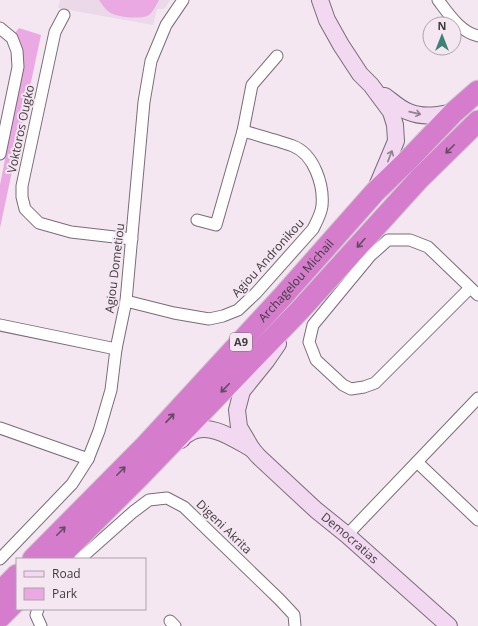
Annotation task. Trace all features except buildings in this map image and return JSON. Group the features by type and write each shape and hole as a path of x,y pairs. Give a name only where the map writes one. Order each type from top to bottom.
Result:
{"highway":[{"name":"Archagelou Michail","path":"58,558 104,501 139,477 152,456 283,296 375,192 454,112 478,92"},
{"name":"Archagelou Michail","path":"34,558 104,501 152,456 301,309 419,180 478,121"},
{"path":"0,592 16,576"},
{"path":"0,617 16,601"}],"street":[{"name":"Agiou Dometiou","path":"0,559 72,484 88,459 99,431 111,390 116,350 126,302 144,102 151,61 166,25 183,0"},
{"path":"320,0 327,20 341,45 360,74 371,85 391,112 396,125 396,141 375,192"},
{"path":"438,0 463,29 478,36"},
{"name":"Voktoros Ougko","path":"64,14 55,32 22,186 22,197 25,209 39,223 71,232 132,239"},
{"path":"0,28 12,38 17,51 18,67 3,119 0,154"},
{"path":"197,220 216,225 243,131 252,85 277,56"},
{"path":"371,85 408,112 421,115 454,112"},
{"name":"Agiou Andronikou","path":"126,302 208,319 223,316 238,310 256,293 313,228 322,207 321,185 314,167 305,155 294,146 243,131"},
{"path":"388,240 410,240 428,247 474,292 375,383 364,387 351,389 343,385 316,360 309,342 313,325 370,256 388,240"},
{"name":"Democratias","path":"301,309 267,360 242,391 237,410 240,427 252,449 258,456 316,510 347,535 440,623"},
{"path":"0,325 116,350"},
{"path":"347,535 478,398"},
{"path":"0,428 88,459"},
{"name":"Democratias","path":"152,456 188,433 199,430 220,432 252,449"},
{"path":"417,462 478,520"},
{"name":"Digeni Akrita","path":"81,558 133,512 150,500 167,498 184,506 280,600 294,615 295,626"},
{"path":"38,610 36,615 41,626"}],"shaded area":[{"path":"60,0 170,0 164,9 157,9 153,25 58,8"}],"green space":[{"path":"99,0 159,0 149,15 135,18 112,14"},
{"path":"19,28 41,35 0,228 0,185 23,66 22,47 15,33"}]}
